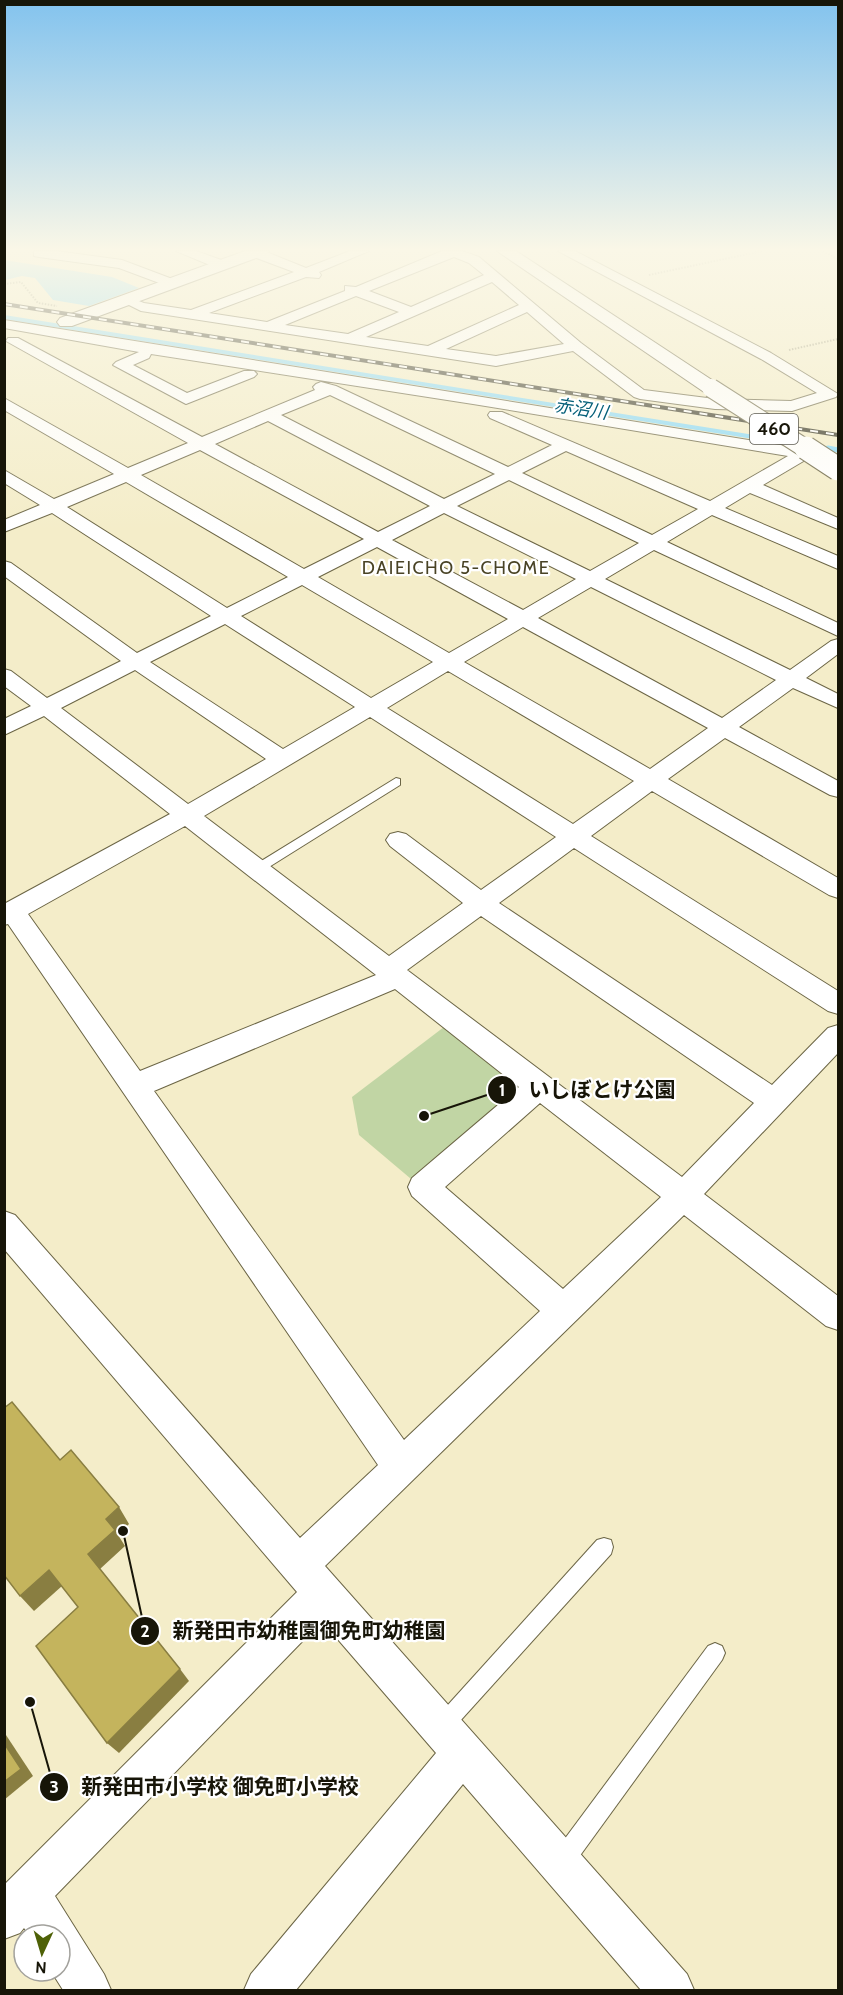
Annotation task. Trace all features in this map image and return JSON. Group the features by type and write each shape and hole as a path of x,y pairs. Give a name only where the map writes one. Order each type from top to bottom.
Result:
{"main road":[{"name":"460","path":"645,344 838,469"},
{"name":"460","path":"669,344 838,453"}],"street":[{"path":"20,344 520,619 838,790"},
{"path":"103,344 330,389 838,630"},
{"path":"383,344 496,361 576,346 640,394 715,404 792,406 830,394 743,344"},
{"path":"429,351 444,344"},
{"path":"249,374 186,399 121,365 149,353 473,399 838,460"},
{"path":"4,527 330,389"},
{"path":"4,403 653,779 838,889"},
{"path":"397,420 431,403 503,416 838,563"},
{"path":"268,415 443,506 838,702"},
{"path":"4,728 567,444"},
{"path":"401,1467 135,1086 9,914 187,815 804,454"},
{"path":"4,475 838,1004"},
{"path":"749,486 838,524"},
{"path":"4,567 136,662 282,759"},
{"path":"135,1086 393,973 481,903 838,645"},
{"path":"4,675 838,1315"},
{"path":"398,840 481,903 775,1101"},
{"path":"39,1923 16,1905 311,1579 401,1467 683,1196 838,1036"},
{"path":"540,1086 423,1187 564,1311"},
{"path":"4,1225 166,1414 671,1990"},
{"path":"267,1990 452,1741"},
{"path":"72,1964 88,1990"}],"lane":[{"path":"256,869 396,782"},
{"path":"452,1741 604,1547"},
{"path":"560,1864 716,1653"}],"path":[{"path":"766,356 816,344"}],"green space":[{"path":"444,1027 525,1088 417,1184 359,1135 352,1097"}],"building":[{"path":"12,1402 60,1460 71,1450 119,1507 106,1519 115,1530 88,1554 180,1669 107,1743 36,1646 78,1607 49,1570 20,1596 4,1575 4,1408"},
{"path":"4,1743 21,1769 4,1782"}],"waterway":[{"name":"赤沼川","path":"173,344 785,442"},
{"name":"赤沼川","path":"818,447 838,450 828,448"}],"railway":[{"path":"259,344 838,435"}],"place":[{"name":"いしぼとけ公園","path":"424,1116"},
{"name":"新発田市幼稚園御免町幼稚園","path":"123,1531"},
{"name":"新発田市小学校 御免町小学校","path":"30,1702"}],"district":[{"name":"DAIEICHO 5-CHOME","path":"456,568"}]}
